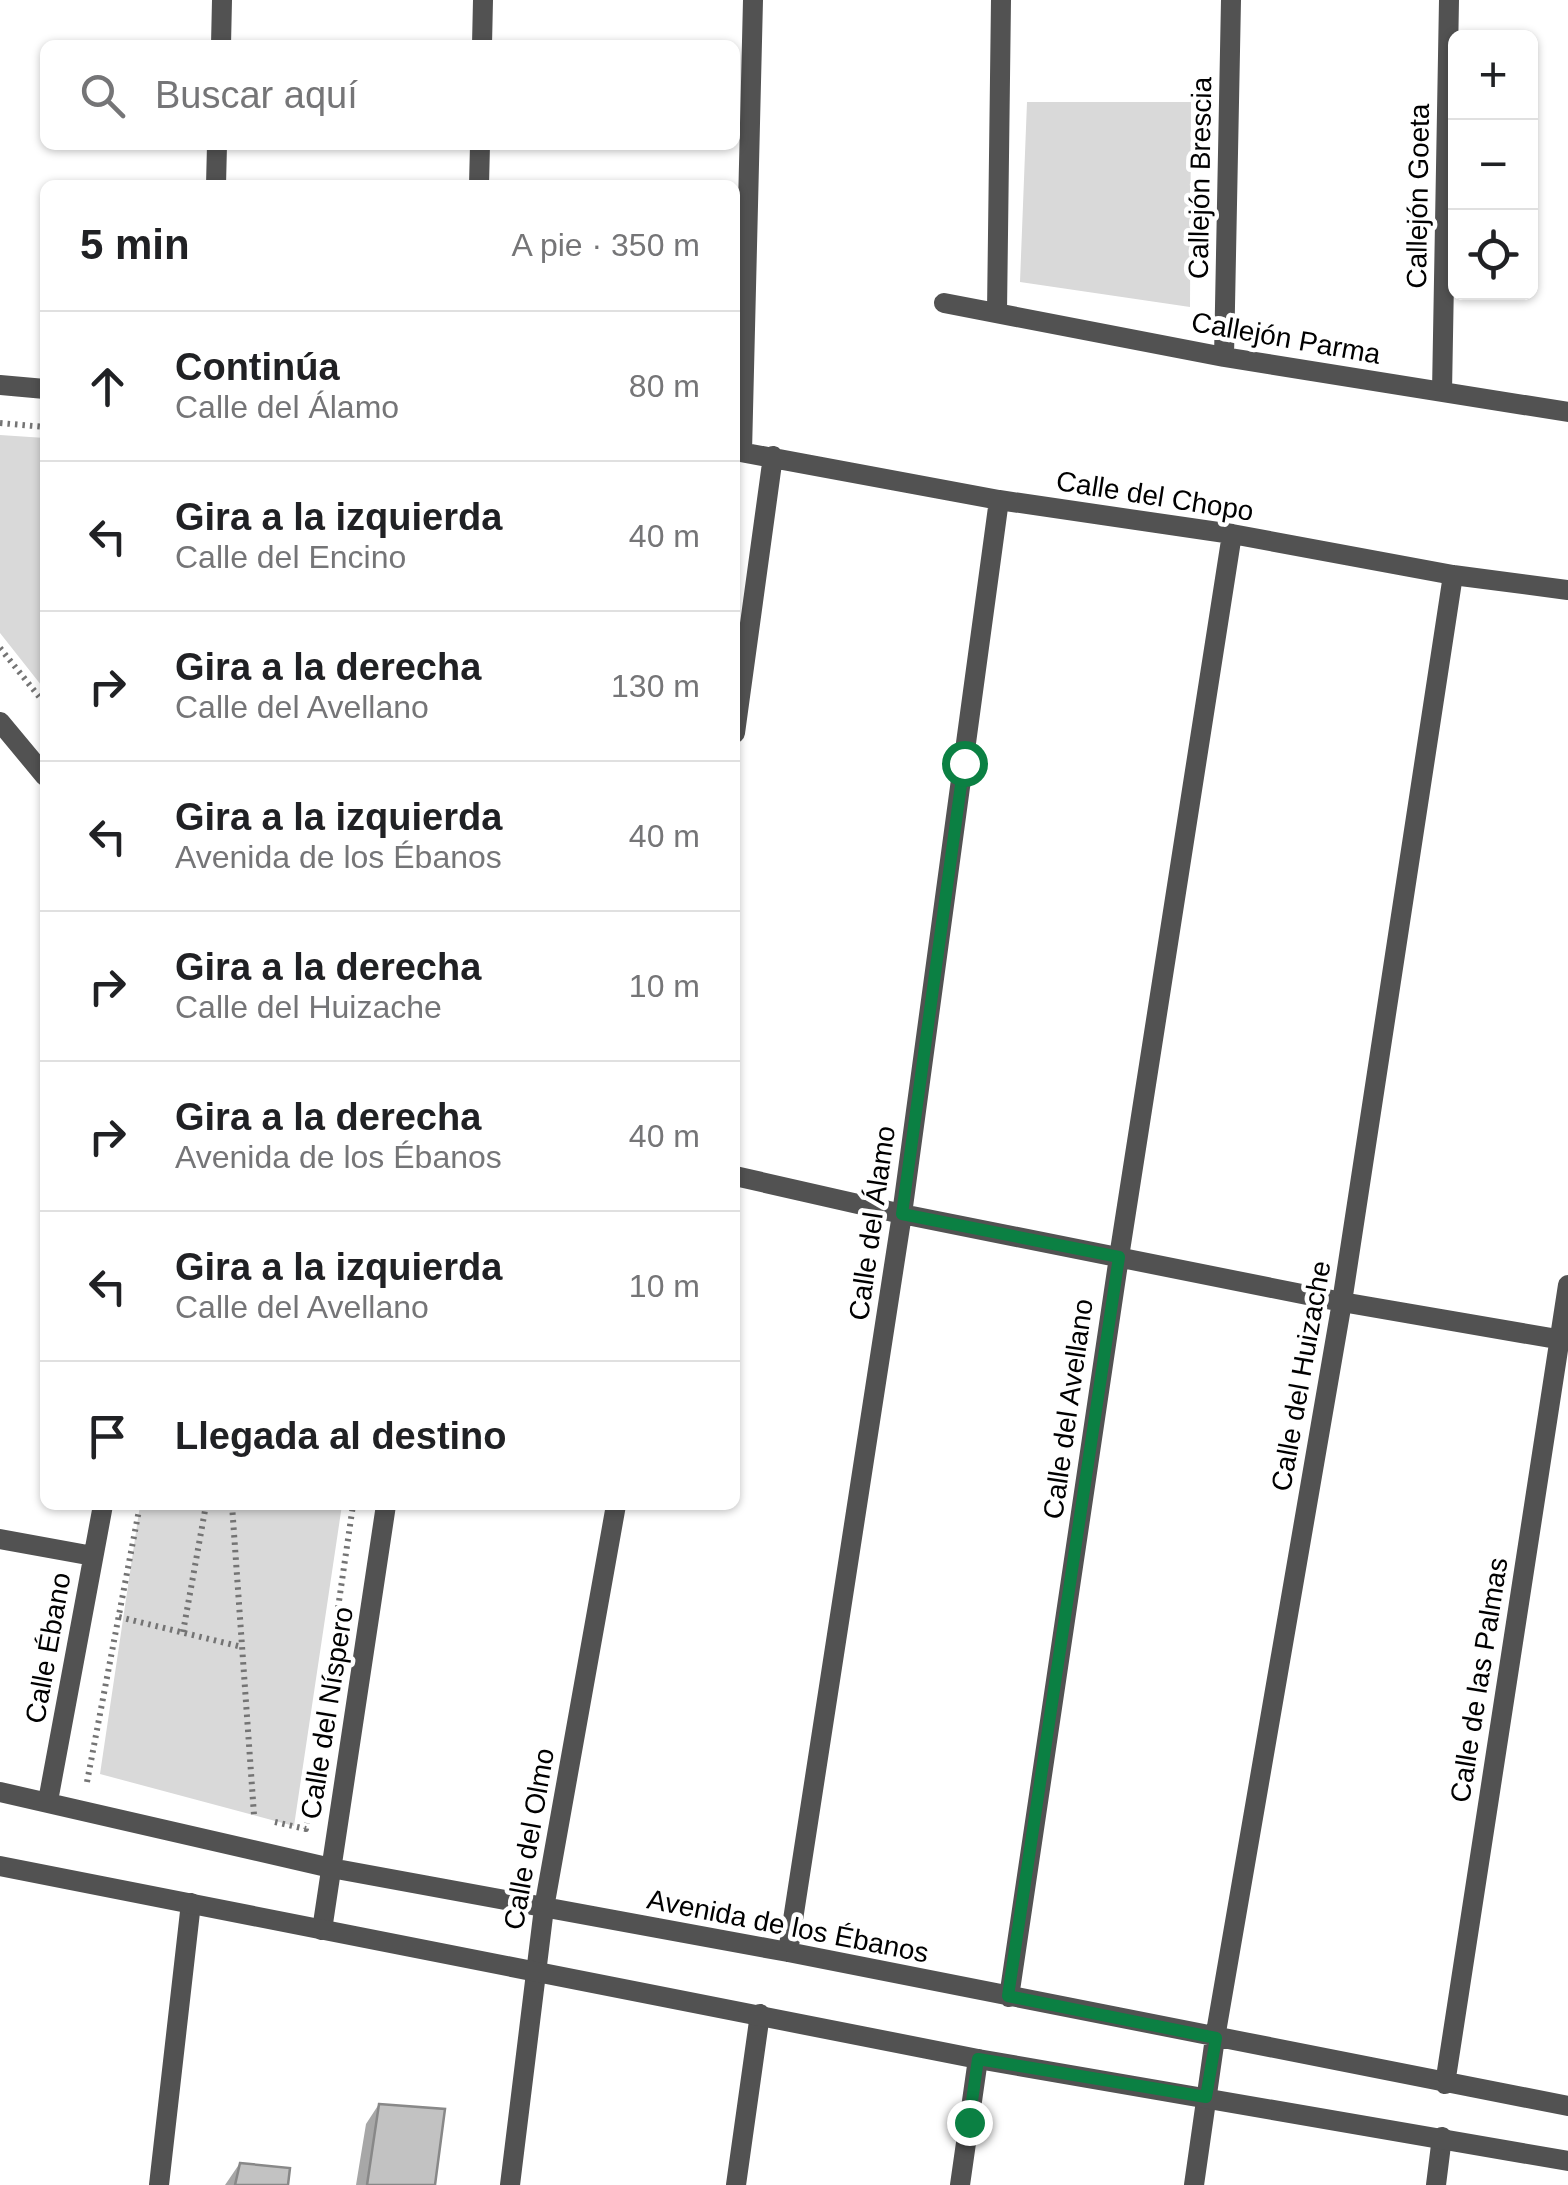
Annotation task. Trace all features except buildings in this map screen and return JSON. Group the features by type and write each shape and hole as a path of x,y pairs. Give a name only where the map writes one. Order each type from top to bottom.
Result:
{"street":[{"path":"221,40 222,0"},
{"path":"482,40 483,0"},
{"path":"740,419 753,0"},
{"path":"997,312 1001,0"},
{"name":"Callejón Brescia","path":"1224,357 1231,0"},
{"name":"Callejón Goeta","path":"1442,392 1449,0"},
{"path":"216,180 218,150"},
{"path":"480,150 480,180"},
{"name":"Callejón Parma","path":"944,303 1224,357 1568,412"},
{"path":"0,385 40,389"},
{"name":"Calle del Chopo","path":"740,451 999,500 1232,534 1453,575 1568,590"},
{"path":"740,697 773,456"},
{"name":"Calle del Álamo","path":"788,1952 902,1214 999,500"},
{"name":"Calle del Avellano","path":"1008,1996 1232,534"},
{"name":"Calle del Huizache","path":"1194,2185 1342,1302 1453,575"},
{"path":"1,727 40,770"},
{"path":"740,1177 902,1214 1342,1302 1564,1340"},
{"name":"Calle de las Palmas","path":"1444,2084 1564,1340 1568,1285"},
{"name":"Calle Ébano","path":"48,1802 102,1510"},
{"name":"Calle del Níspero","path":"322,1930 385,1510"},
{"name":"Calle del Olmo","path":"510,2185 544,1908 615,1510"},
{"path":"0,1538 93,1556"},
{"name":"Avenida de los Ébanos","path":"0,1792 331,1868 788,1952 1568,2106"},
{"path":"0,1866 978,2059 1568,2161"},
{"path":"159,2185 191,1903"},
{"path":"736,2185 760,2014"},
{"path":"960,2185 978,2059"},
{"path":"1436,2185 1442,2137"}],"path":[{"path":"0,423 40,426"},
{"path":"0,648 40,698"},
{"path":"105,1786 86,1782 139,1510"},
{"path":"183,1632 205,1510"},
{"path":"232,1510 254,1816"},
{"path":"336,1619 352,1510"},
{"path":"119,1617 242,1646"},
{"path":"238,1814 306,1829 309,1810"}],"shaded area":[{"path":"1027,102 1191,102 1190,307 1020,282"},
{"path":"0,435 40,438 40,684 0,633"},
{"path":"139,1510 341,1510 294,1826 100,1774"}],"route":[{"path":"964,763 902,1214 1119,1257 1008,1996 1216,2038 1206,2097 978,2059 969,2122"}]}
